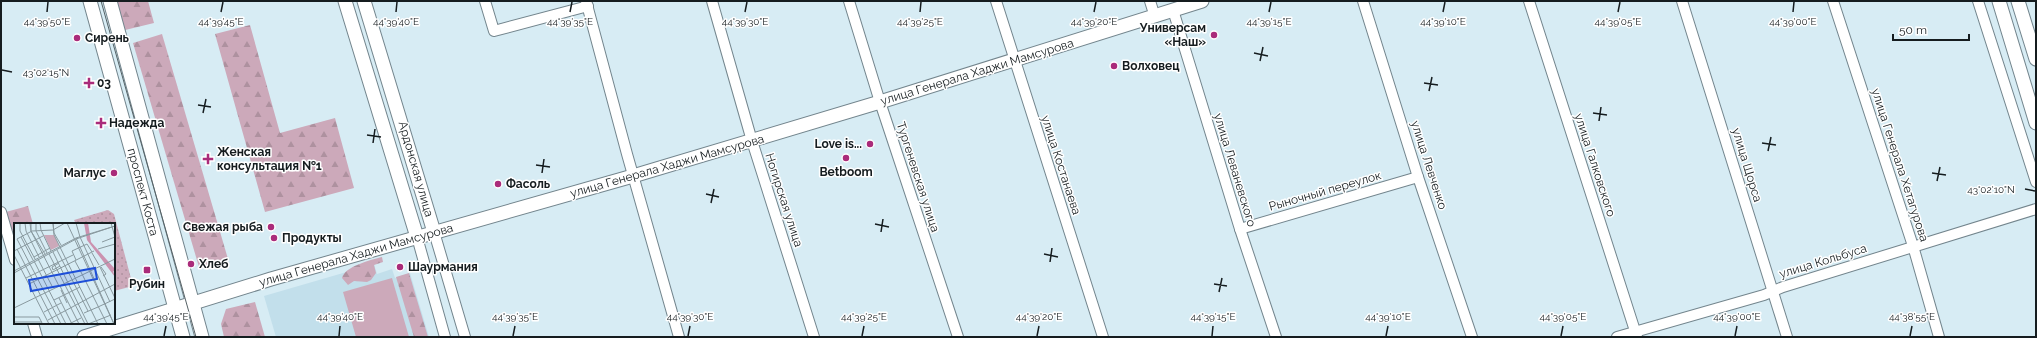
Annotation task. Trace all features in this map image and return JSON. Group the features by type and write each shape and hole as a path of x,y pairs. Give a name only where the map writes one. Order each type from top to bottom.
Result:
{"main road":[{"name":"проспект Коста","path":"90,1 183,337"},
{"name":"проспект Коста","path":"110,1 202,337"},
{"name":"Ардонская улица","path":"344,1 382,117 398,180 417,237"},
{"name":"Ардонская улица","path":"364,1 434,232"},
{"path":"1999,1 2036,122"},
{"path":"2018,1 2036,59"},
{"name":"улица Генерала Хаджи Мамсурова","path":"84,337 193,303 434,232 752,141 1014,61 1197,2"}],"street":[{"path":"485,1 494,31 587,3 633,176 679,337"},
{"name":"Ногирская улица","path":"712,1 752,141 814,337"},
{"name":"Тургеневская улица","path":"849,1 880,102 958,337"},
{"name":"улица Костанаева","path":"996,1 1103,337"},
{"path":"1150,1 1155,16"},
{"name":"улица Левченко","path":"1363,1 1418,177 1472,337"},
{"name":"улица Галковского","path":"1529,1 1637,334"},
{"name":"улица Щорса","path":"1682,1 1787,337"},
{"name":"улица Генерала Хетагурова","path":"1833,1 1940,337"},
{"path":"1978,1 2036,182"},
{"name":"улица Леваневского","path":"1173,10 1240,229 1276,337"},
{"name":"Рыночный переулок","path":"1240,229 1418,177"},
{"name":"улица Кольбуса","path":"1617,337 1637,334 1912,246 2036,210"},
{"path":"1,212 14,257"},
{"name":"Ардонская улица","path":"434,232 465,337"},
{"name":"Ардонская улица","path":"417,237 445,337"},
{"path":"33,324 37,337"}],"shaded area":[{"path":"374,264 377,274 392,269 395,278 410,273 429,337 276,337 264,296"}],"green space":[{"path":"113,1 148,1 154,23 121,31"},
{"path":"250,25 280,133 335,118 354,188 265,212 215,34"},
{"path":"162,34 228,259 199,267 133,43"},
{"path":"28,206 33,223 14,223 14,255 2,213"},
{"path":"108,210 114,214 133,286 115,291 115,223 76,223 74,220"},
{"path":"382,257 383,262 374,265 376,273 371,280 367,282 354,281 348,285 342,278 348,270 353,267"},
{"path":"409,273 428,337 414,337 396,277"},
{"path":"392,278 409,337 356,337 343,292"},
{"path":"255,302 265,337 224,337 221,324 226,309"}],"tram line":[{"path":"101,1 196,337"}],"place":[{"name":"Универсам «Наш»","path":"1214,35"},
{"name":"Сирень","path":"77,38"},
{"name":"Волховец","path":"1114,66"},
{"name":"03","path":"89,83"},
{"name":"Надежда","path":"101,123"},
{"name":"Love is...","path":"870,144"},
{"name":"Betboom","path":"846,158"},
{"name":"Женская консультация №1","path":"208,159"},
{"name":"Маглус","path":"114,173"},
{"name":"Фасоль","path":"498,184"},
{"name":"Свежая рыба","path":"271,227"},
{"name":"Продукты","path":"274,238"},
{"name":"Хлеб","path":"191,264"},
{"name":"Шаурмания","path":"400,267"},
{"name":"Рубин","path":"147,270"}]}
